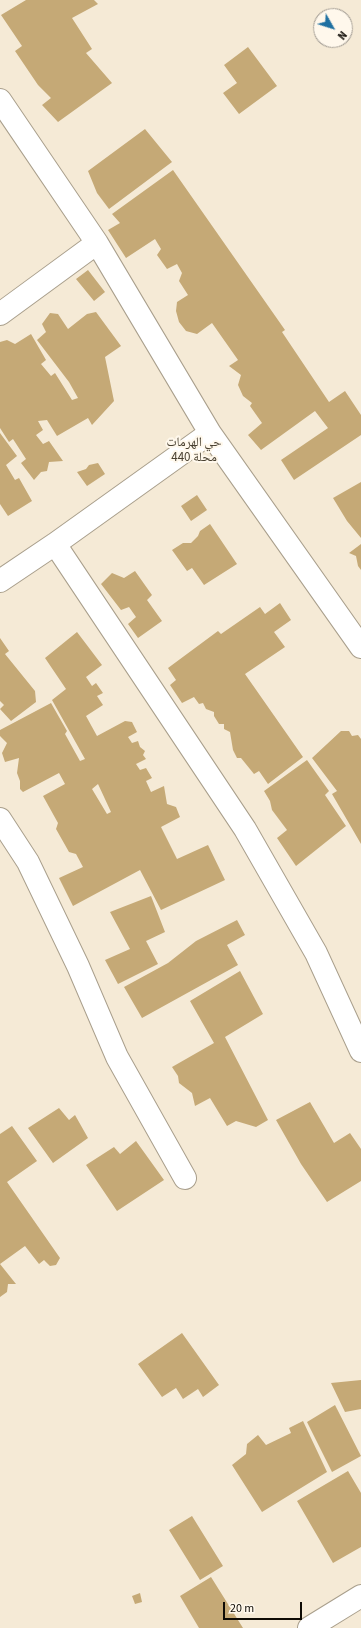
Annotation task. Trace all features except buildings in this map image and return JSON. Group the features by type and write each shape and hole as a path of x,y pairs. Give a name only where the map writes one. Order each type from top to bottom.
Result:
{"street":[{"path":"0,100 97,243 210,433 361,647"},
{"path":"0,314 97,243"},
{"path":"0,581 55,544 210,433"},
{"path":"55,544 245,829 316,953 355,1041 361,1051"},
{"path":"0,819 28,862 78,966 117,1057 185,1178"},
{"path":"318,1626 361,1596"}],"district":[{"name":"حي الهرمات محلة 440","path":"194,450"}]}
